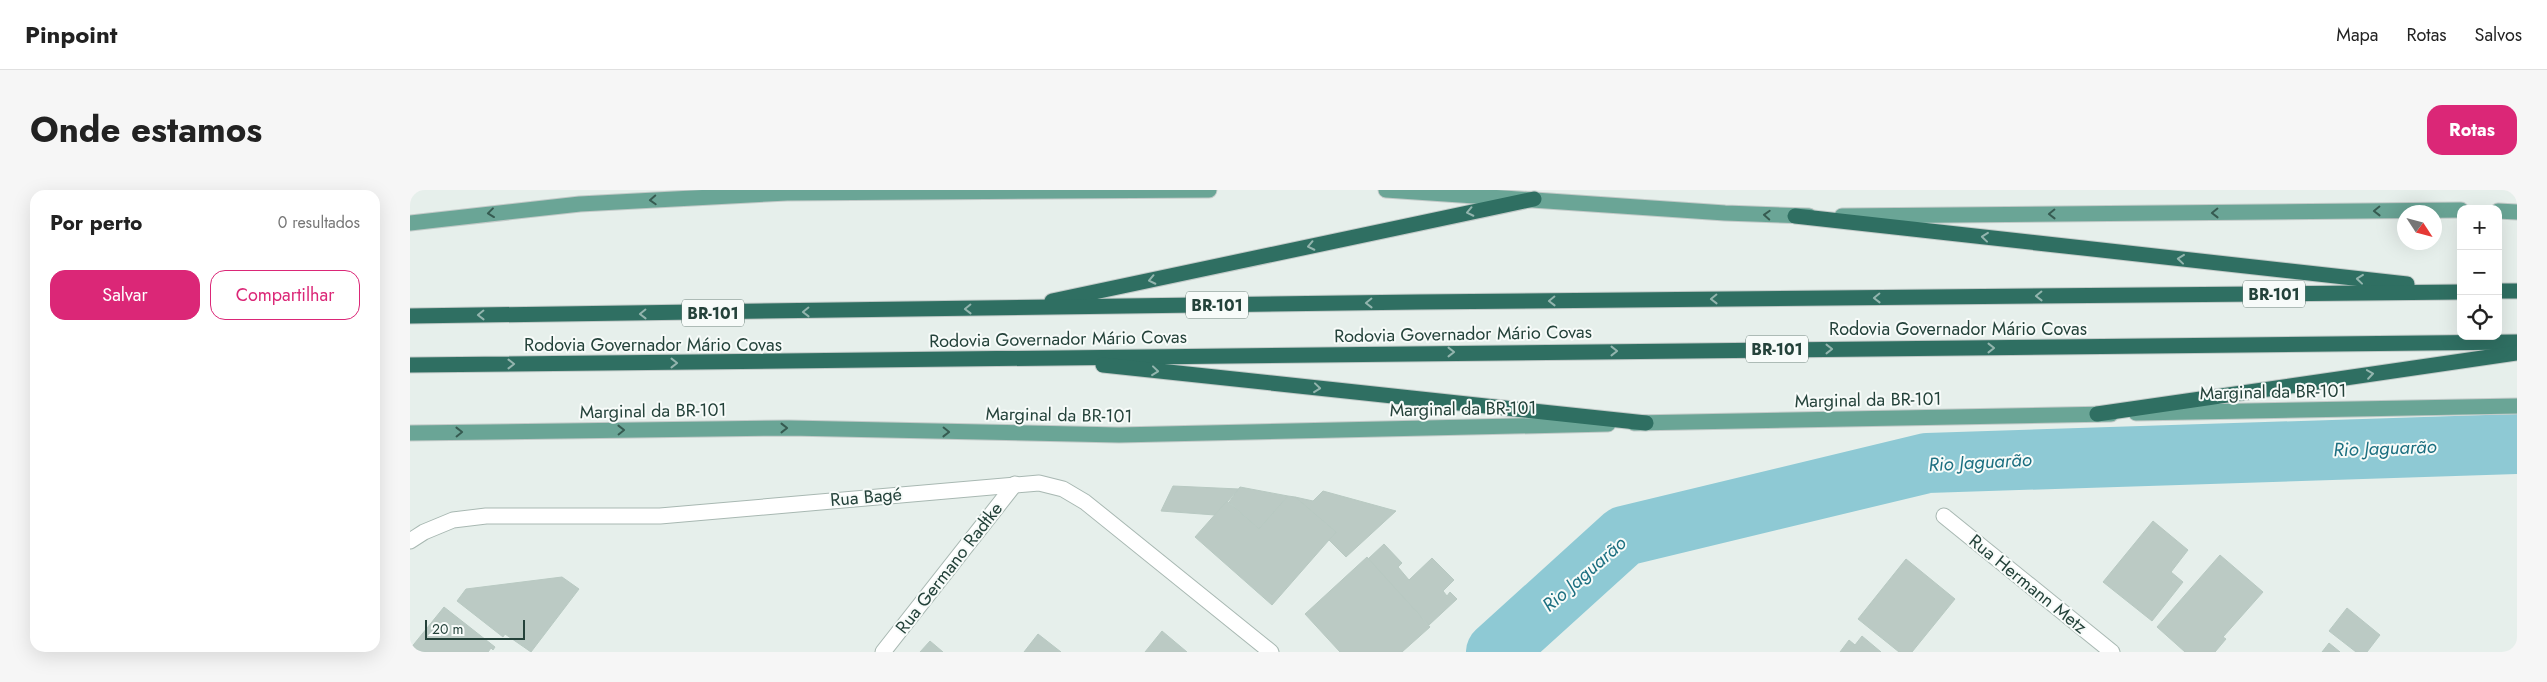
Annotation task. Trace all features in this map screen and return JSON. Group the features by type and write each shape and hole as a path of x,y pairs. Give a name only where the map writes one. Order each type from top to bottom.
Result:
{"highway":[{"path":"1017,308 1534,198"},
{"path":"1795,216 2457,291"},
{"name":"Rodovia Governador Mário Covas","path":"410,316 2457,291"},
{"path":"2502,291 2517,291"},
{"name":"Rodovia Governador Mário Covas","path":"410,365 2517,342"},
{"path":"2097,414 2517,353"},
{"path":"1037,358 1646,423"}],"main road":[{"path":"410,223 580,204 788,191 1209,190"},
{"path":"1386,190 1795,216 2457,210"},
{"path":"2502,211 2517,212"},
{"name":"Marginal da BR-101","path":"410,433 789,428 1119,435 2517,406"}],"street":[{"name":"Rua Bagé","path":"410,541 424,532 453,520 486,516 660,516 1039,483 1063,489 1085,502 1271,652"},
{"name":"Rua Germano Radtke","path":"883,652 1015,484"},
{"name":"Rua Hermann Metz","path":"1944,516 2112,652"}],"building":[{"path":"1173,486 1239,489 1215,515 1161,511"},
{"path":"1240,487 1288,496 1259,529 1229,502"},
{"path":"1323,491 1396,511 1346,557 1329,540 1336,532 1295,497 1313,501"},
{"path":"1288,496 1295,497 1336,532 1272,605 1195,537 1227,501 1259,529"},
{"path":"2153,521 2188,550 2171,572 2183,582 2152,621 2103,582"},
{"path":"1384,544 1402,563 1398,567 1409,580 1432,558 1454,580 1443,591 1447,596 1450,592 1457,599 1429,625 1368,559"},
{"path":"2220,555 2263,592 2223,637 2226,639 2215,652 2185,652 2157,627"},
{"path":"1367,557 1430,627 1402,652 1340,652 1305,614"},
{"path":"1906,559 1955,599 1912,652 1899,652 1858,619"},
{"path":"562,577 579,589 531,652 505,634 503,637 457,601 466,589"},
{"path":"444,607 495,647 493,650 491,648 488,652 410,652 410,649"},
{"path":"2347,608 2380,635 2367,652 2356,652 2329,631"},
{"path":"1162,631 1187,652 1145,652"},
{"path":"1038,634 1061,652 1024,652"},
{"path":"1862,636 1881,652 1840,652 1849,640 1855,645"},
{"path":"930,641 943,652 920,652"},
{"path":"2329,643 2340,652 2322,652"}],"waterway":[{"name":"Rio Jaguarão","path":"1496,652 1624,536 1927,463 2517,444"}]}
